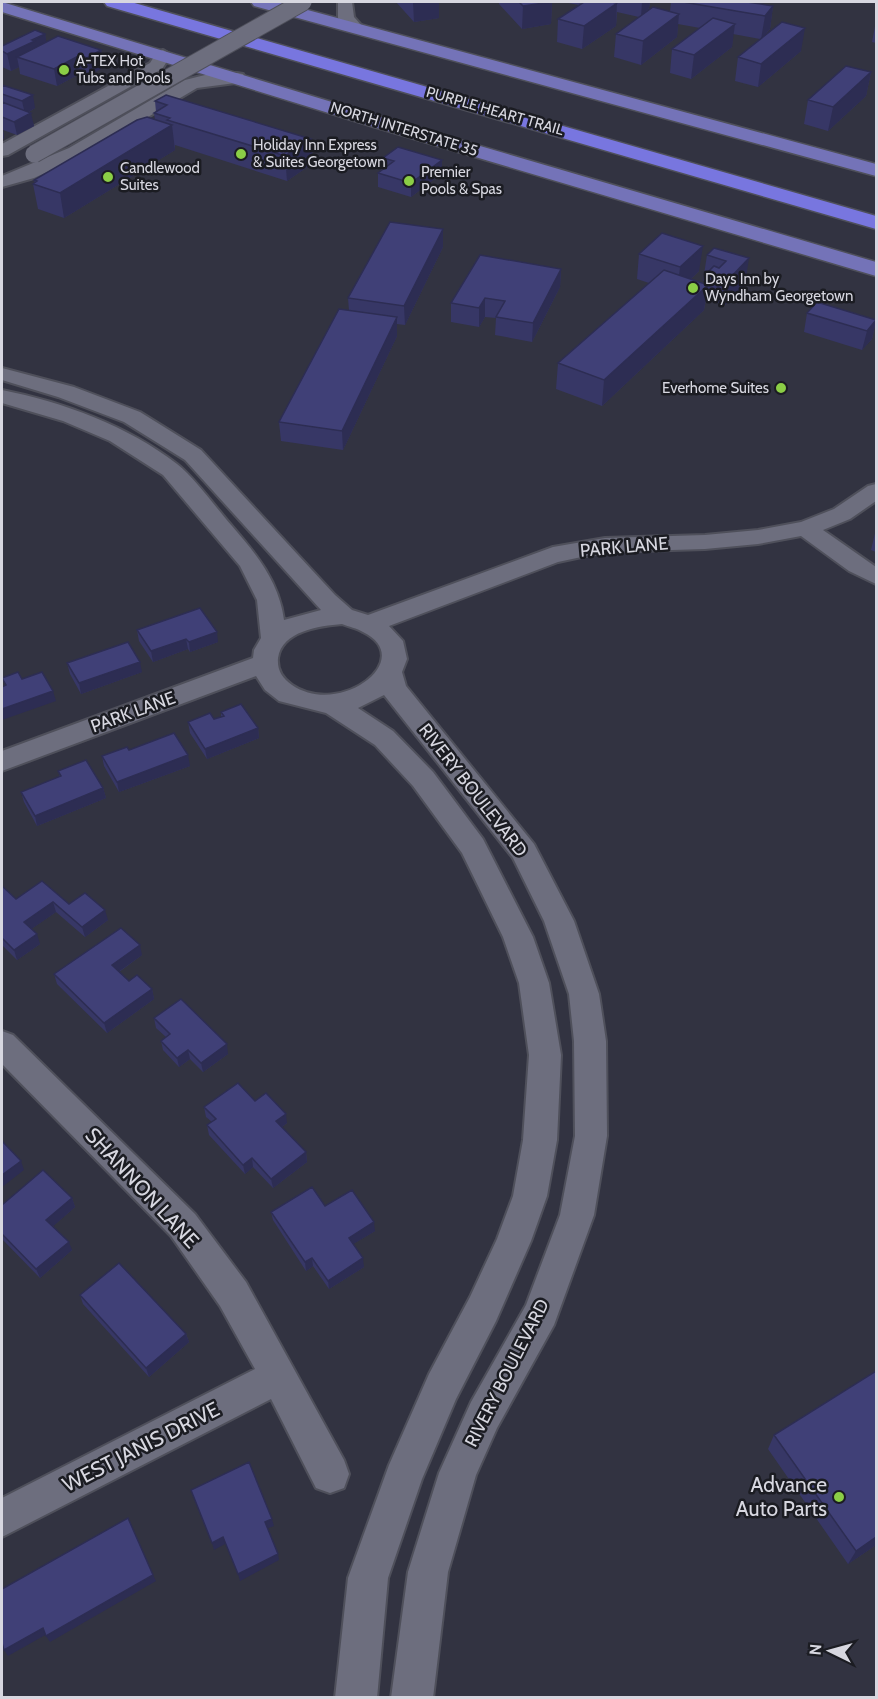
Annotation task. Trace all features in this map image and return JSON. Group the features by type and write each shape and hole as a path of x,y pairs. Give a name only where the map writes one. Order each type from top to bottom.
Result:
{"highway":[{"name":"PURPLE HEART TRAIL","path":"113,2 876,223"},
{"path":"176,2 314,41"},
{"path":"594,140 698,192 732,202"}],"main road":[{"path":"260,2 876,170"},
{"name":"NORTH INTERSTATE 35","path":"2,6 724,226 876,269"}],"street":[{"path":"2,169 34,154 303,2"},
{"path":"345,2 346,18 354,26"},
{"path":"2,151 149,70 160,61 163,55"},
{"path":"149,70 167,70 182,74 191,79 191,84"},
{"path":"2,182 28,175 56,163 191,84 205,80 237,78"},
{"path":"2,374 66,392 132,417 158,431 193,455 326,601 344,616 369,624 389,639 394,651 395,663 391,675 384,684 365,697 333,705 303,701 288,695 271,679 269,600 251,562 171,470 118,436 71,416 5,397"},
{"path":"5,397 27,381"},
{"path":"171,470 193,455"},
{"name":"PARK LANE","path":"369,624 553,555 605,545 705,542 758,537 806,528 843,514 876,490"},
{"path":"806,528 834,551 876,576"},
{"path":"270,651 297,624 310,619 344,616"},
{"name":"PARK LANE","path":"2,761 270,651"},
{"name":"RIVERY BOULEVARD","path":"391,675 393,688 524,852 559,921 585,994 590,1041 591,1136 576,1215 541,1313 484,1414 458,1473 428,1572 412,1698"},
{"name":"RIVERY BOULEVARD","path":"333,705 384,738 423,779 473,847 518,937 534,983 545,1055 540,1140 530,1196 514,1241 488,1300 442,1387 403,1479 368,1578 356,1698"},
{"name":"SHANNON LANE","path":"2,1044 183,1225 233,1294 330,1474"},
{"name":"WEST JANIS DRIVE","path":"2,1518 279,1376"}],"building":[{"path":"519,2 551,2 523,6"},
{"path":"584,2 617,3 584,26 558,19"},
{"path":"683,2 747,2 773,6 765,16"},
{"path":"653,7 679,14 643,41 616,34"},
{"path":"713,18 735,24 694,55 672,49"},
{"path":"782,22 805,28 761,64 738,57"},
{"path":"35,30 45,34 7,54 2,51 2,46"},
{"path":"58,36 101,50 87,58 80,55 54,69 17,57"},
{"path":"846,66 871,72 833,107 808,100"},
{"path":"2,85 33,95 22,101 2,94"},
{"path":"166,95 311,139 285,156 167,120 170,118 154,113 167,105 155,101"},
{"path":"2,102 31,113 14,122 2,117"},
{"path":"147,117 172,125 60,193 33,184 37,181 34,180 137,120"},
{"path":"398,147 442,160 411,183 378,173 394,161 383,158"},
{"path":"390,222 443,229 404,306 348,298"},
{"path":"662,233 703,246 680,267 639,254"},
{"path":"714,248 749,258 728,280 707,273 714,266 719,268 726,261 707,255"},
{"path":"480,255 561,269 533,323 496,317 505,301 485,298 479,308 451,303"},
{"path":"664,270 708,285 604,380 558,363"},
{"path":"817,302 876,320 867,331 807,313"},
{"path":"339,309 397,317 342,431 279,422"},
{"path":"200,608 217,632 189,642 186,639 151,651 137,630"},
{"path":"128,642 140,662 79,683 67,663"},
{"path":"18,672 22,679 42,672 53,691 2,709 2,687 6,685 2,678"},
{"path":"241,704 258,728 205,749 188,722 210,713 214,719 224,716 221,712"},
{"path":"174,733 188,755 117,782 102,756 127,747 129,750"},
{"path":"86,760 103,788 35,816 21,792 61,776 58,771"},
{"path":"42,881 69,904 85,893 105,910 82,927 53,902 24,922 37,934 14,950 2,938 2,886 16,899"},
{"path":"121,928 140,945 112,965 129,981 137,975 152,989 104,1023 54,974"},
{"path":"181,999 227,1044 201,1063 188,1050 177,1058 161,1041 170,1034 154,1018"},
{"path":"238,1083 255,1101 266,1093 286,1114 276,1121 306,1152 271,1179 252,1158 243,1165 207,1125 216,1119 204,1107"},
{"path":"2,1141 21,1161 2,1175"},
{"path":"43,1170 72,1198 46,1220 69,1242 36,1269 2,1234 2,1205"},
{"path":"312,1187 325,1206 352,1190 374,1222 349,1238 363,1258 328,1281 312,1258 305,1262 271,1212"},
{"path":"119,1263 186,1334 146,1368 80,1295"},
{"name":"Advance Auto Parts","path":"876,1371 876,1537 856,1551 774,1435"},
{"path":"249,1462 272,1519 265,1522 278,1554 238,1574 223,1537 212,1543 191,1490"},
{"path":"128,1518 153,1575 46,1636 43,1628 4,1650 2,1589"}],"place":[{"name":"A-TEX Hot Tubs and Pools","path":"64,70"},
{"name":"Holiday Inn Express & Suites Georgetown","path":"241,154"},
{"name":"Candlewood Suites","path":"108,177"},
{"name":"Premier Pools & Spas","path":"409,181"},
{"name":"Days Inn by Wyndham Georgetown","path":"693,288"},
{"name":"Everhome Suites","path":"781,388"},
{"name":"Advance Auto Parts","path":"839,1497"}]}
